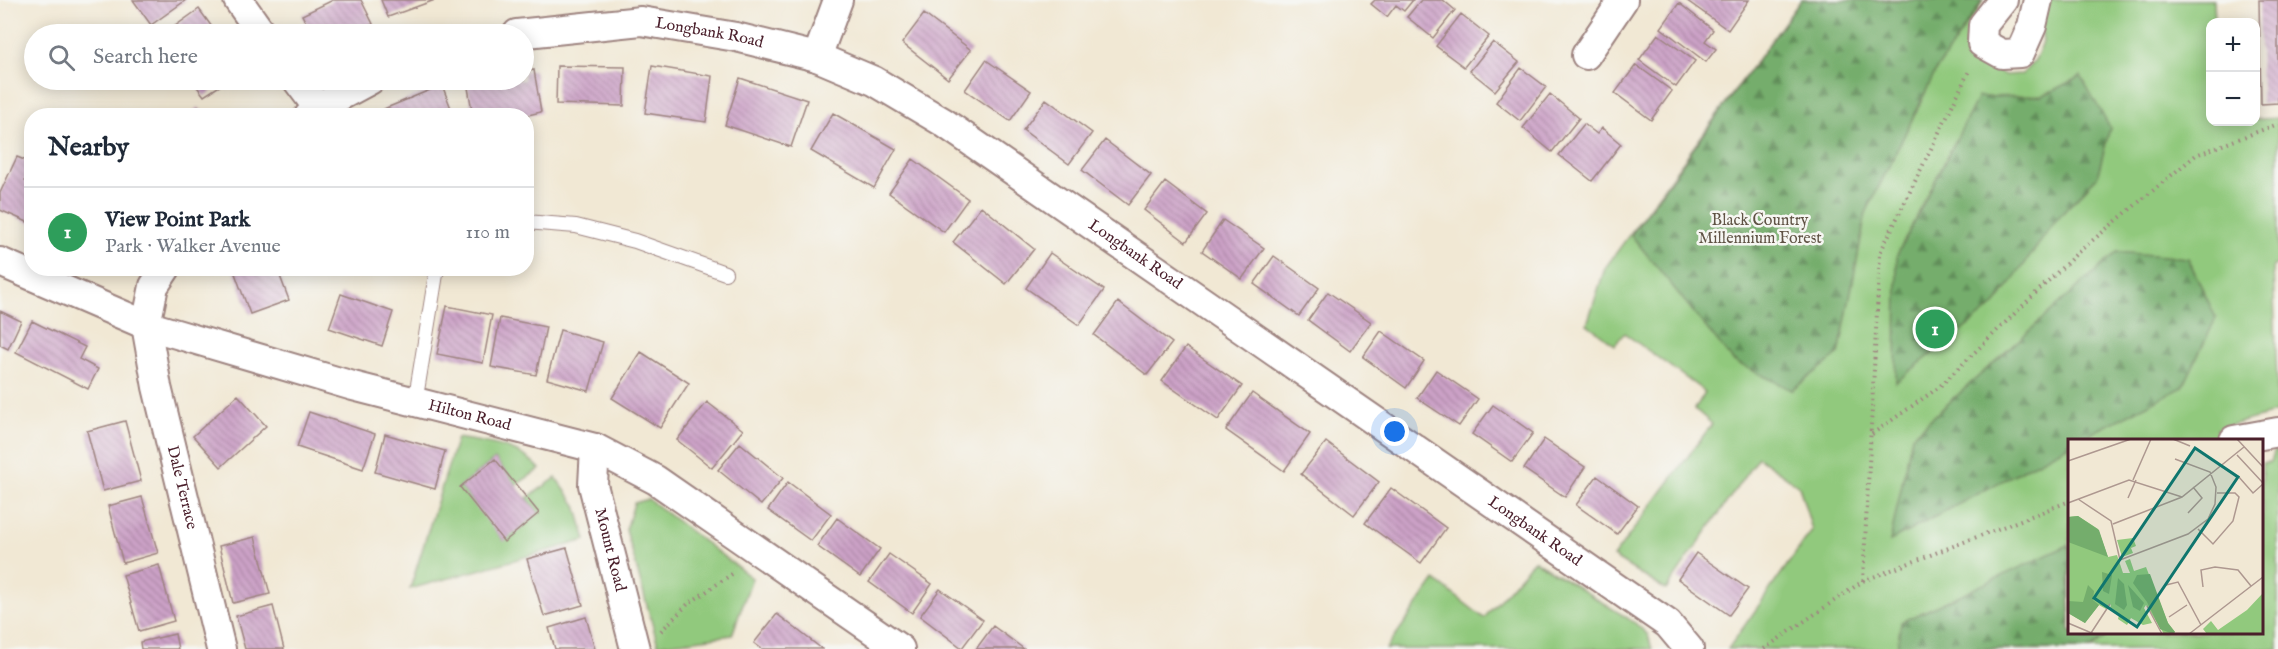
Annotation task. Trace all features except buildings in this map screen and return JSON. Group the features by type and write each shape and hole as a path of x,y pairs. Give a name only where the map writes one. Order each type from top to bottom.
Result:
{"street":[{"path":"238,0 255,24"},
{"path":"817,57 838,0"},
{"path":"1586,55 1623,0"},
{"path":"2003,0 1983,26 1982,44 2002,54 2020,53 2032,26 2038,0"},
{"name":"Longbank Road","path":"534,32 641,21 736,37 817,57 874,81 944,122 1668,624 1689,649"},
{"path":"302,90 312,108"},
{"path":"321,108 352,90"},
{"name":"Hilton Road","path":"0,262 24,272"},
{"name":"Hilton Road","path":"32,276 146,325 415,403 595,448 656,480 900,649"},
{"path":"146,325 154,286 161,276"},
{"name":"Dale Terrace","path":"146,325 157,387 222,649"},
{"path":"2244,439 2278,432"},
{"name":"Mount Road","path":"595,448 593,485 646,642"}],"lane":[{"path":"534,222 576,225 635,241 725,273"},
{"path":"415,403 436,276"}],"path":[{"path":"1863,581 1880,253 1982,44"},
{"path":"1871,434 1938,388 2076,254 2196,155 2278,124"},
{"path":"1764,649 1863,581 2068,502"},
{"path":"646,642 688,604 764,555"}],"green space":[{"path":"1801,0 1983,0 1976,21 1976,45 1982,59 2005,75 2022,74 2035,60 2043,42 2040,20 2043,0 2214,0 2215,18 2206,18 2206,126 2260,126 2260,119 2278,118 2278,264 2273,266 2278,412 2217,429 2220,439 2068,439 2068,634 2263,634 2263,463 2270,462 2274,451 2278,450 2278,649 1728,649 1812,530 1799,486 1758,457 1666,590 1613,557 1712,424 1695,409 1705,392 1624,333 1615,345 1587,324 1605,268"},
{"name":"Black Country Millennium Forest","path":"1801,0 1983,0 1937,69 1866,213 1839,354 1792,390 1733,361 1631,235"},
{"path":"2081,76 2110,128 2097,177 2056,220 1996,304 1896,382 1897,255 1978,97 2042,96"},
{"path":"2117,252 2188,258 2216,318 2183,387 2080,439 2068,439 2068,446 1890,541 1912,436"},
{"path":"457,438 502,446 532,461 540,469 516,485 495,459 460,487 539,513 527,498 556,478 576,505 586,540 410,589"},
{"path":"648,499 752,578 732,635 658,645 626,530 634,503"},
{"path":"2068,545 2068,634 2109,634 2091,649 1897,649 1901,622"},
{"path":"1534,560 1634,622 1648,635 1652,649 1386,649 1435,580 1484,618"}],"place":[{"name":"View Point Park","path":"1935,329"}]}
